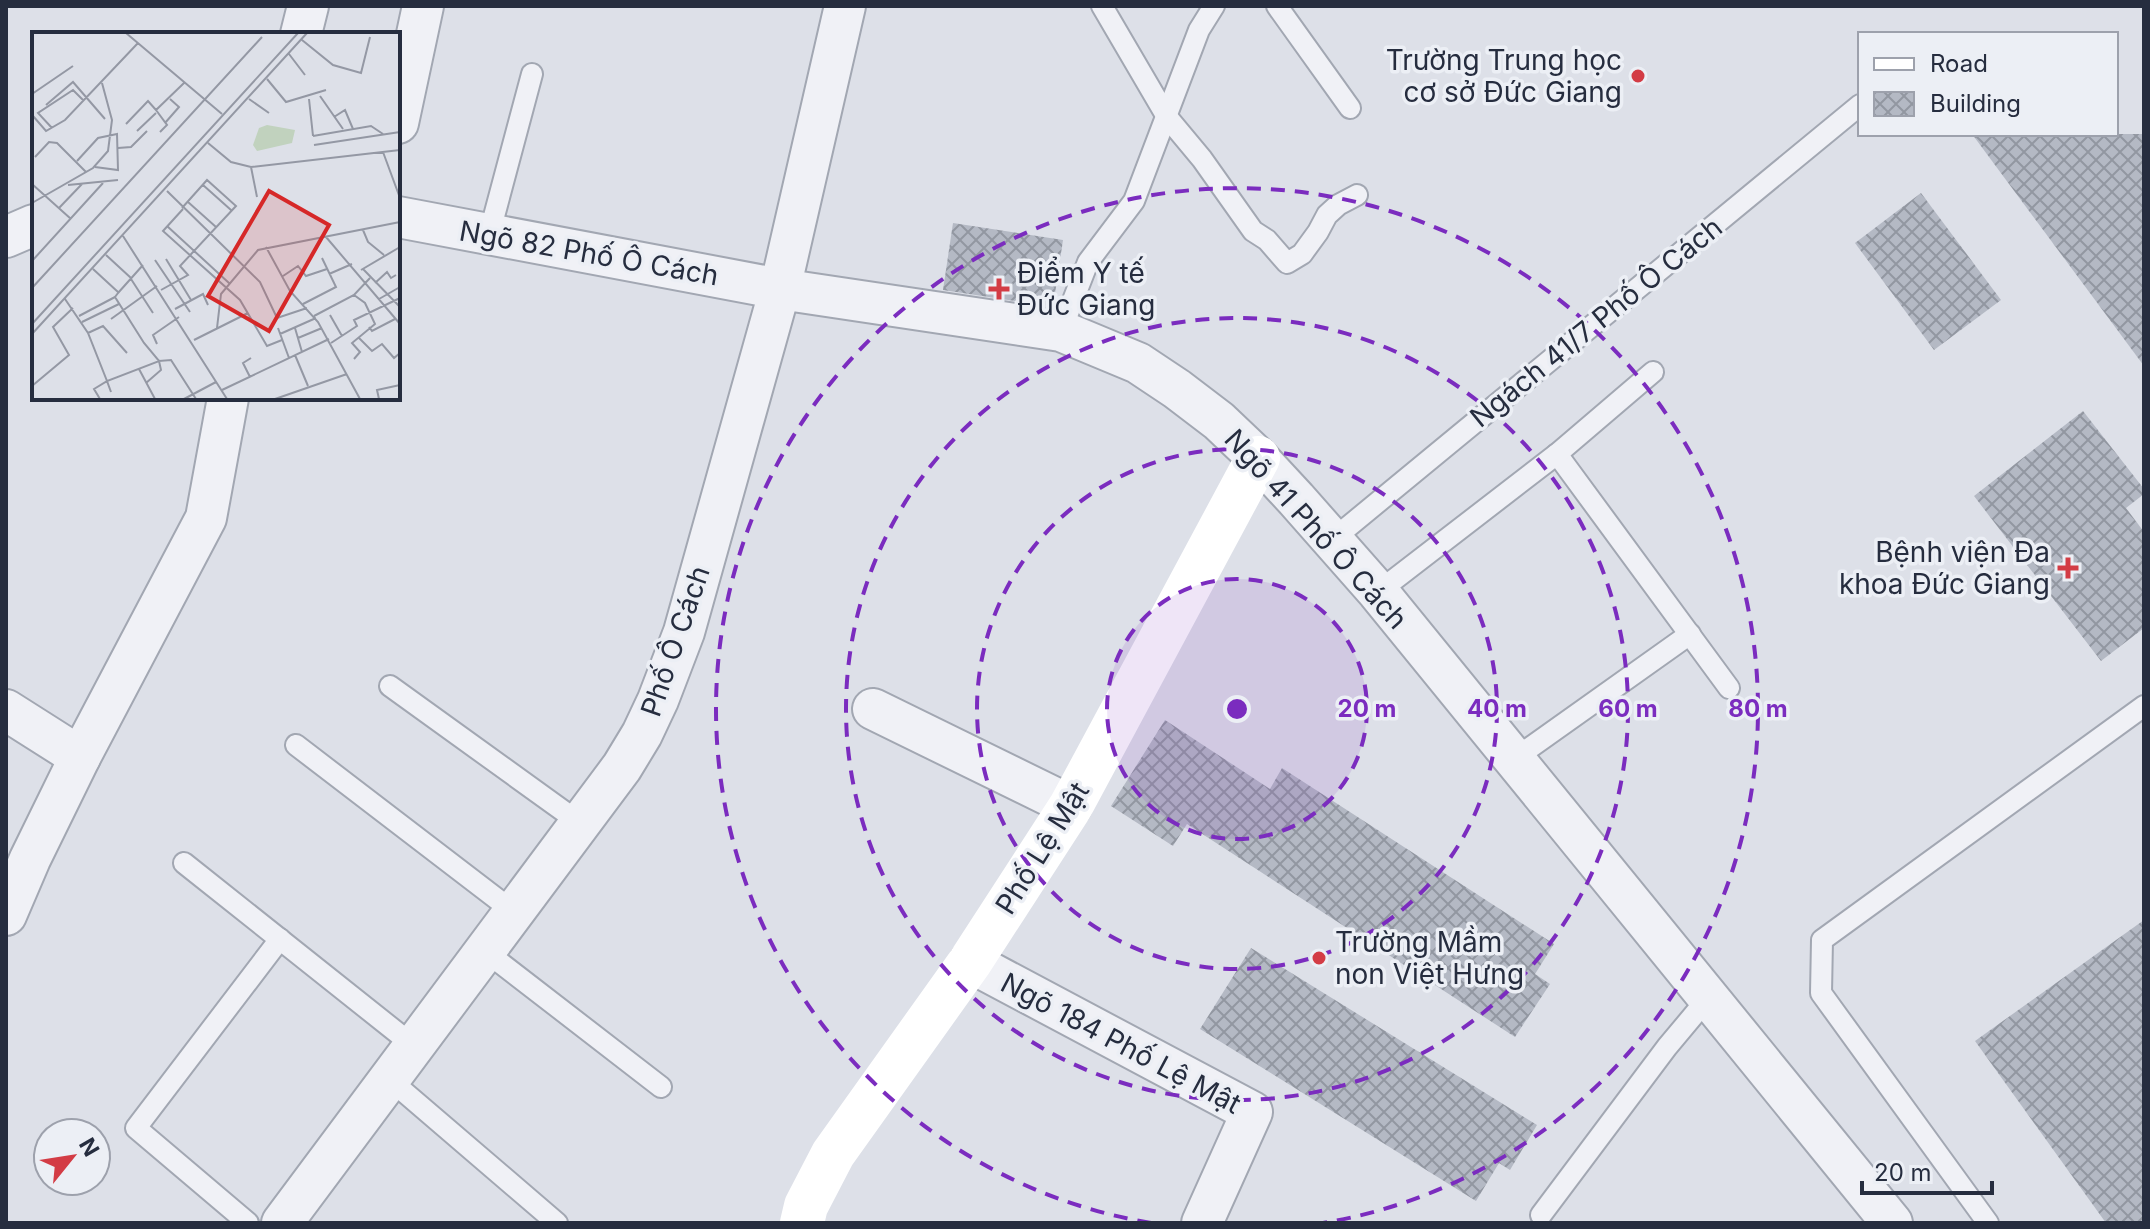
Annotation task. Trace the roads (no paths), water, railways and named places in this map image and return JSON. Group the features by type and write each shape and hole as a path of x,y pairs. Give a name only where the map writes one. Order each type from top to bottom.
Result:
{"street":[{"path":"302,32 308,6"},
{"path":"400,114 423,6"},
{"name":"Phố Ô Cách","path":"282,1223 622,767 642,734 684,632 780,289 845,6"},
{"name":"Ngõ 82 Phố Ô Cách","path":"400,217 780,289"},
{"path":"6,237 32,226"},
{"name":"Ngõ 41 Phố Ô Cách","path":"780,289 1061,331 1138,363 1219,421 1258,458 1378,592 1892,1223"},
{"path":"6,915 80,757 206,518 228,400"},
{"name":"Phố Lệ Mật","path":"802,1223 806,1206 833,1154 970,962 1071,806 1258,458"},
{"path":"873,709 1071,806"},
{"path":"6,710 80,757"},
{"name":"Ngõ 184 Phố Lệ Mật","path":"970,962 1252,1112 1212,1219"}],"lane":[{"path":"1102,6 1167,117 1202,159 1253,231 1267,240 1287,263 1302,254 1327,215 1357,195"},
{"path":"1061,331 1088,262 1134,201 1199,30 1214,6"},
{"path":"1277,6 1350,108"},
{"path":"489,235 532,74"},
{"name":"Ngách 41/7 Phố Ô Cách","path":"1332,540 1858,107"},
{"path":"1378,592 1557,454 1653,372"},
{"path":"1557,454 1729,688"},
{"path":"1514,759 1690,634"},
{"path":"390,686 580,823"},
{"path":"1988,1223 1821,993 1822,940 2144,706"},
{"path":"296,745 514,912"},
{"path":"184,863 414,1046"},
{"path":"248,1223 136,1128 280,939"},
{"path":"485,951 661,1087"},
{"path":"1541,1215 1667,1047 1708,998"},
{"path":"389,1079 557,1223"}],"place":[{"name":"Trường Trung học cơ sở Đức Giang","path":"1638,76"},
{"name":"Điểm Y tế Đức Giang","path":"999,289"},
{"name":"Bệnh viện Đa khoa Đức Giang","path":"2068,568"},
{"name":"Trường Mầm non Việt Hưng","path":"1319,958"}]}
